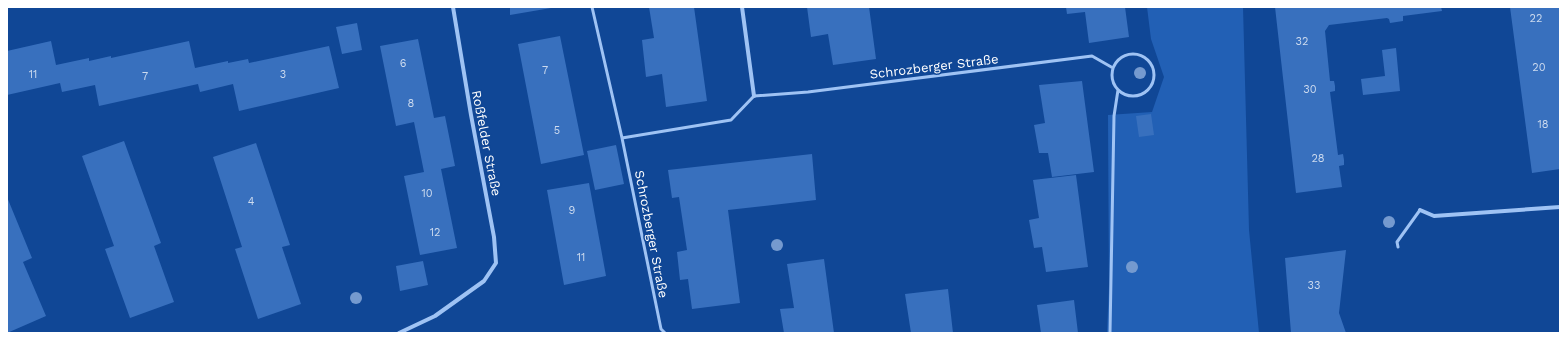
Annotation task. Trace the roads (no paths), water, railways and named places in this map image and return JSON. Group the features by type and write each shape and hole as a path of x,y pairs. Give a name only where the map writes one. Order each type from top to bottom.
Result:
{"street":[{"name":"Roßfelder Straße","path":"399,333 435,316 484,281 496,263 494,237 471,115 453,7"},
{"path":"742,7 754,96"},
{"path":"1420,210 1434,216 1560,206"}],"lane":[{"name":"Schrozberger Straße","path":"592,7 622,138 661,329 665,333"},
{"path":"1130,54 1141,56 1151,64 1154,76 1150,87 1141,94 1129,95 1118,90 1112,80 1113,68 1120,58 1130,54"},
{"name":"Schrozberger Straße","path":"754,96 808,92 1092,56 1113,68"},
{"path":"1110,333 1114,116 1118,90"},
{"path":"622,138 731,120 754,96"},
{"path":"1398,247 1397,242 1420,210"}]}
